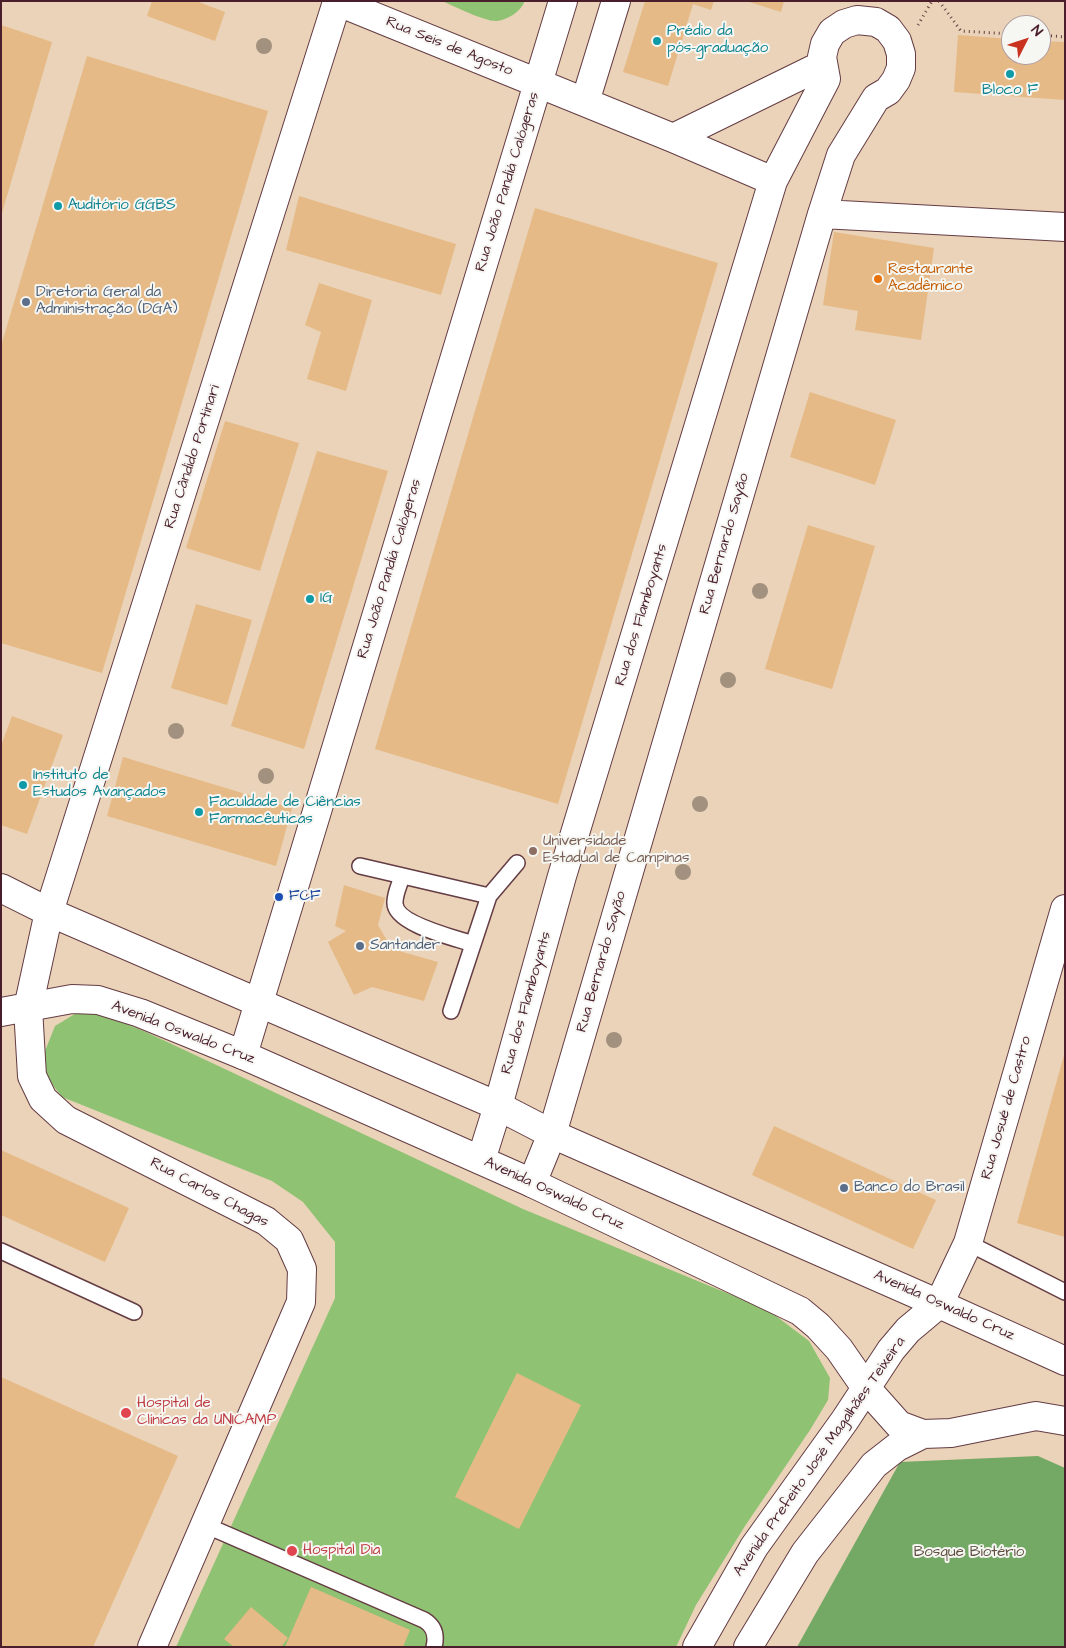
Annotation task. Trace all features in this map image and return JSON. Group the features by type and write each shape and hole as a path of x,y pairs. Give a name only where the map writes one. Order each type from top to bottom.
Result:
{"street":[{"name":"Rua Seis de Agosto","path":"337,1 673,138 773,181"},
{"name":"Rua Cândido Portinari","path":"49,912 337,1"},
{"name":"Rua João Pandiá Calógeras","path":"243,1055 563,1"},
{"path":"585,102 616,1"},
{"name":"Rua Bernardo Sayão","path":"532,1183 552,1134 822,214 841,155 876,98 888,91 896,80 901,68 901,54 897,40 888,29 876,22 857,20 844,24 832,32 825,44 822,58 824,72"},
{"path":"673,138 824,72"},
{"name":"Rua dos Flamboyants","path":"481,1160 498,1106 562,876 773,181 824,72"},
{"path":"822,214 1065,227"},
{"name":"Avenida Oswaldo Cruz","path":"1,888 49,912 498,1106 552,1134 940,1304 1065,1361"},
{"name":"Rua Josué de Castro","path":"940,1304 968,1243 1065,909"},
{"name":"Rua Carlos Chagas","path":"49,912 28,1008 32,1076 43,1099 66,1120 266,1221 289,1240 302,1269 300,1302 152,1647"},
{"name":"Avenida Oswaldo Cruz","path":"1,1012 72,999 98,1000 140,1013 243,1055 532,1183 800,1311 818,1326 839,1349 866,1388 899,1426 923,1434 951,1434 1036,1416 1065,1421"},
{"name":"Avenida Prefeito José Magalhães Teixeira","path":"696,1647 754,1547 891,1350 908,1330 940,1304"},
{"path":"748,1647 805,1553 874,1465 897,1447 923,1434"}],"lane":[{"path":"452,1011 489,896 517,863"},
{"path":"360,866 489,896"},
{"path":"402,876 394,903 398,913 416,925 473,944"},
{"path":"968,1243 1065,1292"},
{"path":"1,1251 134,1312"},
{"path":"205,1524 424,1620 434,1630 436,1638 434,1647"}],"path":[{"path":"939,1 961,31 1001,33"},
{"path":"1051,36 1065,37"}],"shaded area":[{"name":"Universidade Estadual de Campinas","path":"1,1 442,1 497,21 524,5 525,1 1065,1 1065,1647 1,1647"}],"green space":[{"path":"442,1 525,1 514,14 505,19 492,21"},
{"path":"78,1012 103,1014 146,1032 523,1209 768,1310 809,1341 830,1378 828,1400 745,1526 696,1605 676,1647 176,1647 335,1298 335,1242 303,1202 272,1181 62,1097 48,1079 43,1056 55,1026"},
{"name":"Bosque Biotério","path":"1038,1456 1065,1468 1065,1647 797,1647 900,1462"}],"building":[{"path":"152,1 196,1 225,12 215,41 147,16"},
{"name":"Prédio da pós-graduação","path":"645,1 714,1 711,10 693,4 668,86 623,72"},
{"path":"746,1 784,1 781,12"},
{"path":"1,25 52,42 2,213 1,213"},
{"name":"Bloco F","path":"958,35 1001,38 1001,65 1051,65 1051,41 1065,42 1065,100 954,92"},
{"path":"87,56 268,111 102,673 1,643 1,346"},
{"path":"299,196 456,244 441,295 286,250"},
{"path":"535,208 718,263 558,804 375,749"},
{"name":"Restaurante Acadêmico","path":"834,232 934,248 921,340 855,330 858,311 823,305"},
{"path":"319,283 372,300 346,391 307,379 321,332 305,325"},
{"path":"810,392 896,420 875,485 790,457"},
{"path":"225,421 299,443 260,571 186,548"},
{"name":"IG","path":"317,451 388,471 304,749 231,726"},
{"path":"808,525 875,546 832,689 765,669"},
{"path":"196,604 252,620 227,705 171,688"},
{"name":"Instituto de Estudos Avançados","path":"12,716 63,735 27,834 1,825 1,746"},
{"name":"Faculdade de Ciências Farmacêuticas","path":"123,757 292,808 276,866 107,816"},
{"name":"Santander","path":"344,885 385,898 378,925 392,949 438,962 424,1001 372,987 354,995 328,942 346,931 335,926"},
{"path":"1065,1055 1065,1237 1017,1223"},
{"name":"Banco do Brasil","path":"774,1126 936,1200 913,1249 752,1175"},
{"path":"1,1150 129,1208 105,1262 1,1215"},
{"path":"517,1373 581,1405 519,1529 455,1497"},
{"path":"1,1377 178,1456 93,1647 1,1647"},
{"path":"311,1587 410,1630 403,1647 285,1647"},
{"path":"251,1607 288,1638 281,1647 234,1647 224,1639"}],"place":[{"name":"Prédio da pós-graduação","path":"657,41"},
{"name":"Bloco F","path":"1010,74"},
{"name":"Auditório GGBS","path":"58,206"},
{"name":"Restaurante Acadêmico","path":"878,279"},
{"name":"Diretoria Geral da Administração (DGA)","path":"26,302"},
{"name":"IG","path":"310,599"},
{"name":"Instituto de Estudos Avançados","path":"23,785"},
{"name":"Faculdade de Ciências Farmacêuticas","path":"199,812"},
{"name":"Universidade Estadual de Campinas","path":"533,851"},
{"name":"FCF","path":"279,897"},
{"name":"Santander","path":"360,946"},
{"name":"Banco do Brasil","path":"844,1188"},
{"name":"Hospital de Clínicas da UNICAMP","path":"126,1413"},
{"name":"Hospital Dia","path":"292,1551"}]}
